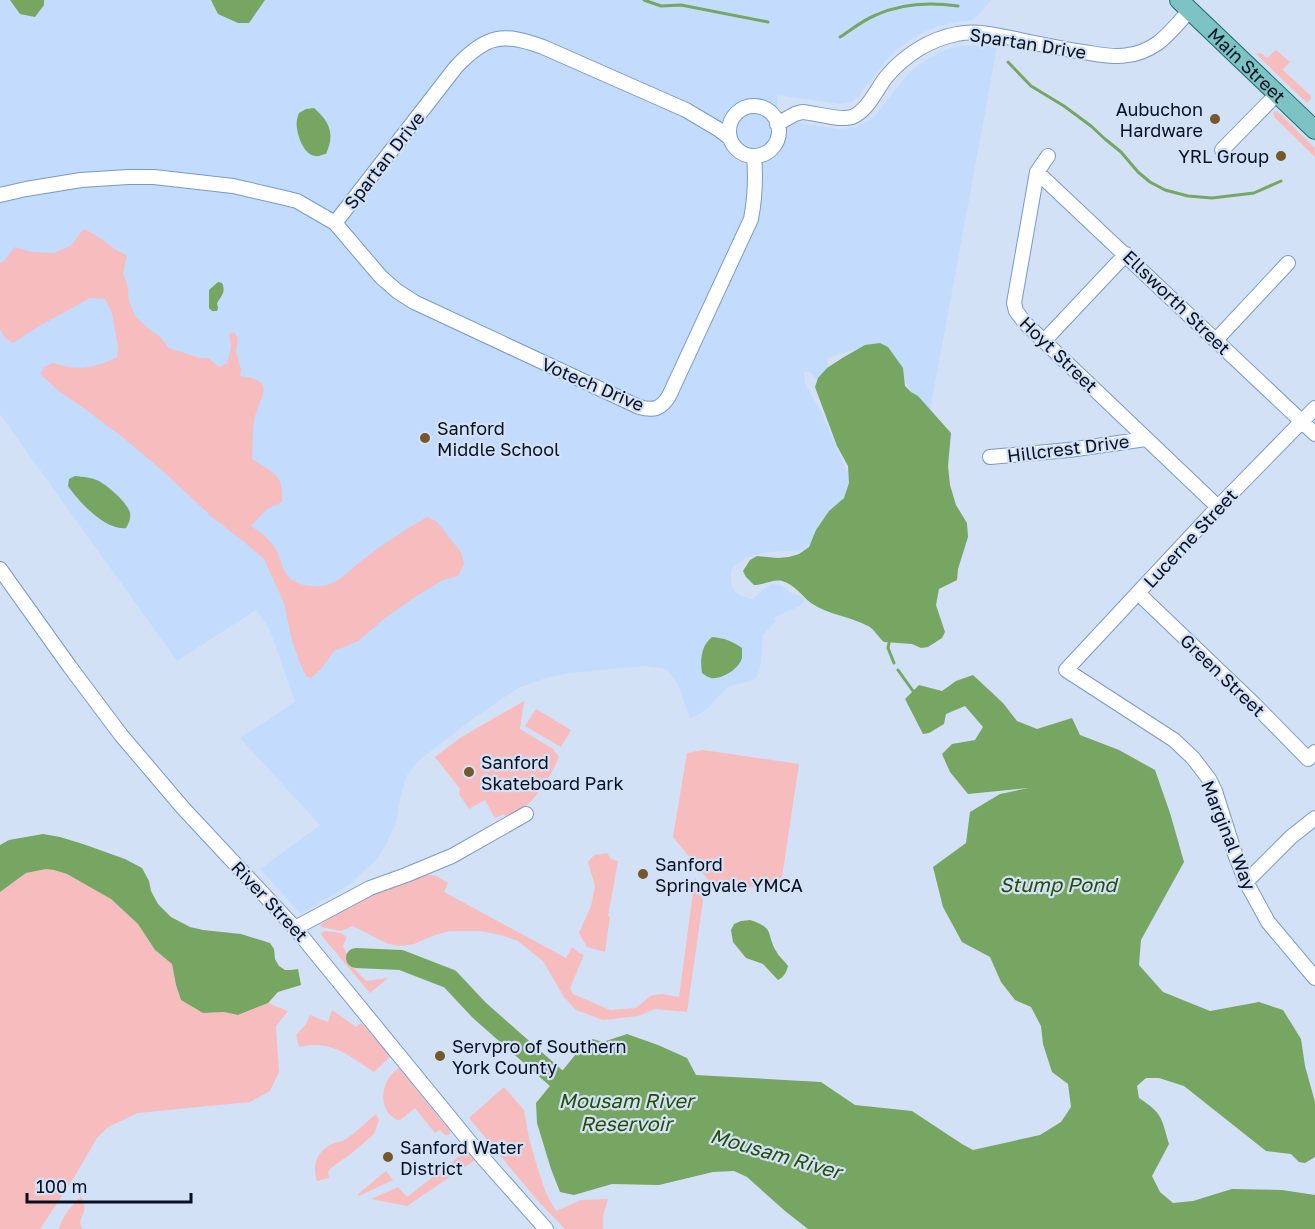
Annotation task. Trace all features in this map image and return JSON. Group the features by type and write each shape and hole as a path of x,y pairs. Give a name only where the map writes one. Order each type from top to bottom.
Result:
{"main road":[{"name":"Main Street","path":"1184,5 1315,130"}],"street":[{"name":"Spartan Drive","path":"777,124 802,112 847,118 857,114 902,61 921,47 957,33 998,35 1104,55 1128,56 1139,53 1168,34 1184,5"},
{"name":"Spartan Drive","path":"0,195 81,180 154,177 233,186 297,201 335,223 456,67 481,44 497,39 511,38 543,47 686,110 730,138"},
{"path":"1222,150 1277,94"},
{"path":"747,107 765,109 777,124 778,136 775,143 766,152 754,156 736,149 730,138 732,119 747,107"},
{"name":"Votech Drive","path":"335,223 381,277 414,302 617,397 650,410 662,405 669,396 751,219 756,175 754,156"},
{"name":"Hoyt Street","path":"1048,156 1038,172 1014,303 1018,315 1218,507"},
{"name":"Ellsworth Street","path":"1038,172 1315,434"},
{"path":"1044,340 1126,254"},
{"path":"1216,340 1288,263"},
{"name":"Lucerne Street","path":"1066,669 1218,507 1315,408"},
{"name":"Hillcrest Drive","path":"990,457 1069,450 1146,439"},
{"name":"River Street","path":"0,569 127,743 177,801 296,928 483,1158 546,1229"},
{"name":"Green Street","path":"1137,593 1311,755"},
{"name":"Marginal Way","path":"1066,669 1174,740 1193,758 1215,791 1246,882 1268,922 1315,978"},
{"path":"296,928 370,888 452,856 526,814"},
{"path":"1246,882 1291,837 1315,818"}],"shaded area":[{"name":"Sanford Middle School","path":"0,0 992,0 973,20 939,26 907,42 884,63 853,101 840,104 777,95 778,120 838,129 857,127 875,116 906,76 929,58 945,50 962,46 997,47 930,411 910,389 901,368 862,347 827,358 828,366 819,379 816,379 810,372 805,372 805,383 823,416 851,481 848,492 803,550 766,552 744,559 731,571 731,583 739,595 754,598 771,584 780,585 805,600 800,606 775,617 776,621 763,635 760,669 756,678 727,687 707,709 690,718 678,685 667,669 644,666 569,673 518,688 418,761 407,775 396,823 377,859 350,884 301,914 260,869 320,825 240,738 295,702 270,630 256,610 177,661 0,414"},
{"path":"1276,50 1290,62 1283,70 1311,96 1307,103 1256,54 1261,53 1267,58"},
{"path":"1277,111 1315,148 1315,157 1275,118 1273,112"},
{"path":"83,229 127,255 123,273 135,316 159,336 169,348 200,358 208,358 219,367 227,363 231,347 229,334 234,332 238,338 236,351 241,369 240,376 260,382 264,391 254,421 252,459 279,479 282,492 282,502 267,509 251,526 272,544 284,570 292,580 314,586 332,583 380,547 427,517 436,521 461,552 464,564 458,576 443,580 415,597 358,641 334,651 311,678 306,676 292,640 284,603 264,559 212,517 125,439 60,392 40,374 44,367 53,363 85,368 117,357 118,347 112,313 105,299 90,298 13,343 5,338 0,329 0,263 15,247 31,252 54,253 72,245"},
{"path":"524,701 520,729 553,749 559,757 553,769 532,801 506,817 504,814 495,818 485,800 469,809 459,794 460,789 435,757 460,738"},
{"path":"536,709 571,730 561,747 525,726"},
{"path":"703,750 799,764 781,884 717,891 673,837 687,753"},
{"path":"607,853 611,859 618,861 608,916 610,917 605,952 587,947 579,933 591,906 595,886 588,862 594,855"},
{"path":"46,869 67,874 111,899 138,924 155,950 172,964 181,1000 203,1013 224,1012 238,1015 268,1003 288,1011 276,1026 279,1072 270,1091 250,1102 138,1113 108,1127 97,1138 40,1229 0,1229 0,892 26,873"},
{"path":"423,874 436,876 448,883 444,892 566,958 572,947 584,955 570,988 573,994 610,1010 636,1008 653,995 679,997 695,877 703,901 687,1012 655,1009 638,1016 603,1020 576,1010 564,997 543,961 518,941 501,935 480,931 450,931 414,944 399,946 386,943 353,926 341,931 321,927 320,925 357,902"},
{"path":"325,931 341,933 347,937 343,946 352,966 366,981 388,978 370,993 322,936 321,933"},
{"path":"332,1010 356,1027 361,1023 391,1056 374,1072 348,1055 330,1047 310,1045 299,1047 296,1035 306,1024 310,1015 328,1022"},
{"path":"399,1068 450,1131 450,1134 445,1135 440,1130 435,1133 415,1108 400,1120 390,1115 386,1109 383,1094 388,1079"},
{"path":"504,1087 524,1110 537,1166 546,1193 556,1211 581,1200 608,1199 603,1216 603,1229 565,1229 538,1201 469,1118"},
{"path":"376,1114 379,1120 374,1134 331,1168 328,1172 329,1178 317,1181 315,1164 322,1151 332,1144 343,1141"},
{"path":"465,1146 475,1160 407,1206 371,1199 398,1187 407,1197 461,1155 457,1147"},
{"path":"386,1171 393,1180 359,1196 358,1194"},
{"path":"81,1196 85,1208 80,1222 82,1229 59,1229 65,1215"}],"water":[{"path":"10,0 44,0 44,5 35,17 20,14"},
{"path":"211,0 265,0 249,23 238,23 218,14"},
{"path":"314,108 324,118 330,134 326,154 319,156 312,155 305,150 297,126 299,113"},
{"path":"218,282 223,286 222,296 217,303 217,311 212,311 209,308 209,290"},
{"path":"880,343 888,347 903,368 905,386 918,396 951,433 948,466 950,485 956,505 967,523 968,537 957,580 939,589 936,605 945,632 942,638 928,647 884,642 868,626 818,607 794,587 782,581 754,585 743,571 750,560 757,556 789,557 809,547 816,530 829,511 844,498 849,483 848,466 837,446 815,387 818,378 827,368 865,345"},
{"path":"75,476 99,481 126,504 130,520 126,528 110,525 79,500 68,486 69,479"},
{"path":"712,637 728,640 742,648 742,658 734,670 715,678 702,673 701,668 703,649"},
{"path":"973,675 1003,703 1017,721 1037,729 1072,718 1080,735 1119,750 1155,770 1184,862 1141,940 1139,965 1163,992 1210,1011 1259,1002 1283,1010 1301,1039 1305,1066 1315,1102 1315,1157 1305,1163 1299,1162 1291,1154 1266,1151 1184,1086 1159,1078 1146,1078 1137,1086 1139,1098 1157,1112 1169,1144 1152,1176 1160,1192 1173,1203 1193,1201 1232,1189 1282,1190 1315,1195 1315,1229 808,1229 747,1177 734,1171 713,1172 659,1185 612,1184 574,1195 560,1192 537,1123 536,1103 589,1038 603,1042 627,1034 687,1058 696,1075 821,1082 855,1105 912,1111 973,1150 1040,1135 1061,1122 1071,1107 1068,1084 1052,1072 1043,1044 1041,1026 1031,1007 1015,1000 1001,982 990,957 962,942 943,907 933,867 966,843 970,812 1000,794 1028,788 968,794 950,772 942,754 952,744 975,740 983,727 965,706 946,714 944,724 923,734 905,699 919,685 942,691 956,681"},
{"path":"43,834 83,844 125,859 142,868 158,904 171,917 190,927 241,934 270,943 279,966 285,970 298,969 301,985 278,992 268,1003 238,1015 224,1012 203,1013 181,1000 172,964 155,950 138,924 111,899 67,874 46,869 26,873 0,892 0,845 9,840"},
{"path":"750,920 767,929 777,953 788,966 782,978 778,980 763,964 746,958 733,942 731,930 734,924"}],"waterway":[{"path":"644,0 661,6 681,5 768,22"},
{"path":"840,37 871,17 896,8 927,4 958,6"},
{"path":"1008,62 1031,86 1091,126 1121,152 1138,172 1165,190 1188,196 1212,198 1254,193 1281,181"},
{"path":"889,643 888,648 894,663"},
{"path":"898,670 913,691"},
{"name":"Mousam River","path":"356,958 401,960 450,979 479,1010 556,1078 578,1090"}],"place":[{"name":"Aubuchon Hardware","path":"1215,119"},
{"name":"YRL Group","path":"1281,156"},
{"name":"Sanford Middle School","path":"425,438"},
{"name":"Sanford Skateboard Park","path":"469,772"},
{"name":"Sanford Springvale YMCA","path":"643,874"},
{"name":"Servpro of Southern York County","path":"440,1056"},
{"name":"Sanford Water District","path":"388,1157"}],"water label":[{"name":"Stump Pond","path":"1058,884"},
{"name":"Mousam River Reservoir","path":"626,1112"}]}
